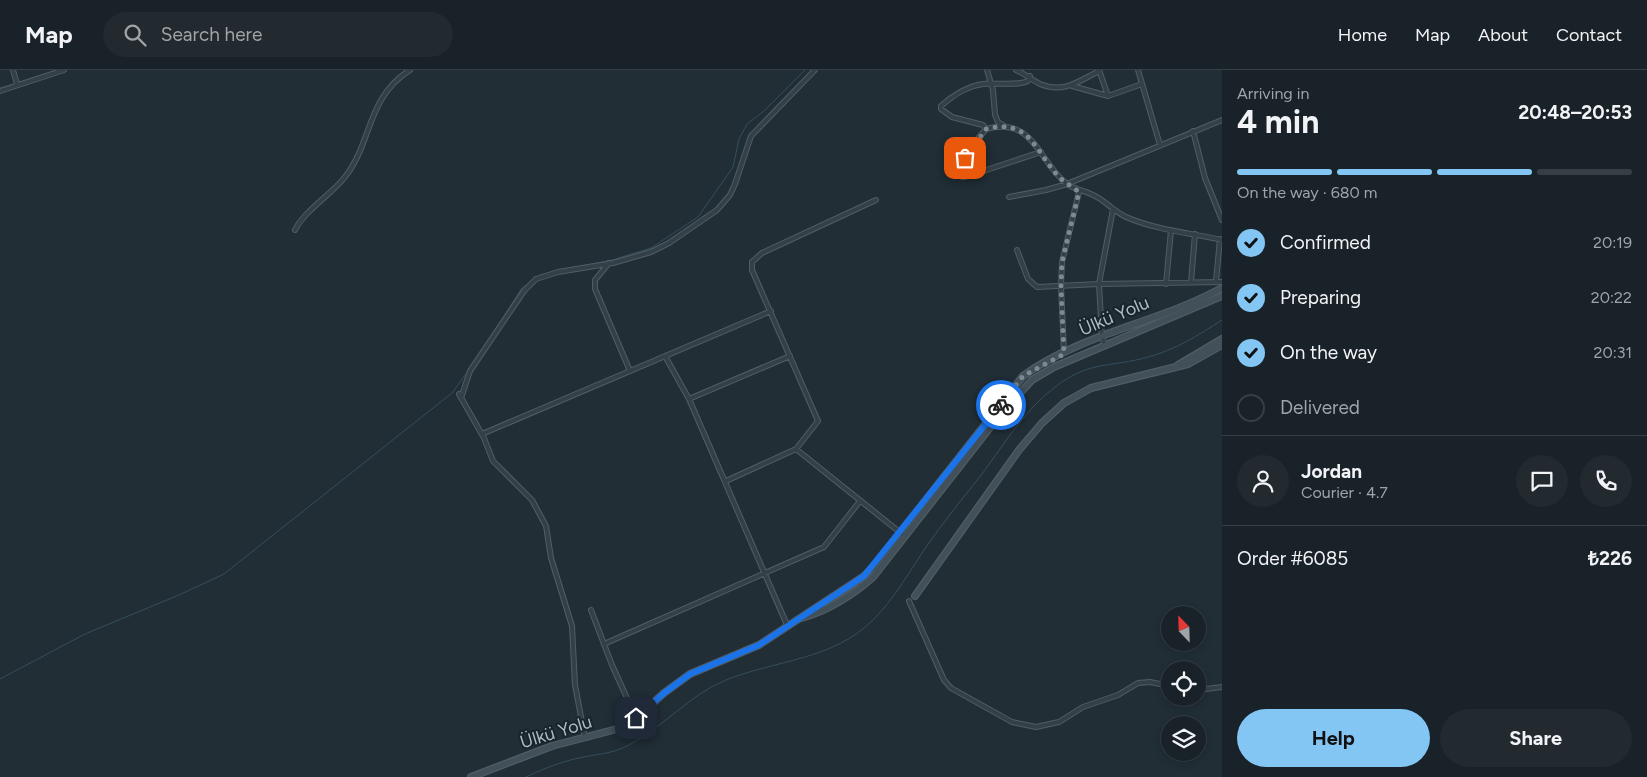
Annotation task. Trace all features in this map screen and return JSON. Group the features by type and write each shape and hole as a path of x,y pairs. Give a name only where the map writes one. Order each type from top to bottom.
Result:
{"main road":[{"name":"Ülkü Yolu","path":"471,777 552,746 617,729 636,718 664,693 690,674 759,645 799,618 811,615 864,585 873,577 903,534 1023,376 1064,354 1102,337 1222,288"},
{"name":"Ülkü Yolu","path":"903,534 999,416 1032,380 1054,367 1222,296"},
{"path":"1172,368 1222,339"},
{"path":"915,596 1019,450 1055,411 1091,388 1188,364 1222,344"}],"street":[{"path":"12,70 17,84"},
{"path":"0,91 64,70"},
{"path":"296,230 346,177 360,152 370,120 384,94 389,87 410,70"},
{"path":"585,738 574,686 572,626 551,558 546,526 532,500 493,461 482,434 460,396 470,371 524,291 536,279 558,272 609,263 660,248 717,210 730,195 751,136 815,70"},
{"path":"987,70 998,122 1031,137 1067,184 1079,192 1092,194 1113,209 1146,224 1221,239 1216,281"},
{"path":"1016,70 1030,76 1040,84 1064,88 1072,86 1099,70 1108,96"},
{"path":"1138,70 1160,144"},
{"path":"1008,128 986,129 979,124 952,117 941,109 941,106 970,88 991,83 1022,84 1029,80 1030,76"},
{"path":"1072,86 1108,96 1142,84"},
{"path":"1009,197 1067,184 1222,120"},
{"path":"986,129 959,167 958,171 962,177 1041,152"},
{"path":"1194,131 1205,178 1222,220"},
{"path":"1064,354 1061,286 1062,262 1079,192"},
{"path":"726,481 796,449 818,421 752,270 752,262 755,257 876,200"},
{"path":"1105,346 1102,337 1099,284 1113,209"},
{"path":"1166,284 1171,230"},
{"path":"1191,282 1195,234"},
{"path":"1017,250 1033,286 1039,288 1099,284 1222,282"},
{"path":"609,263 595,280 595,289 630,371"},
{"path":"482,434 771,311"},
{"path":"666,356 689,399 726,481 787,625"},
{"path":"689,399 790,356"},
{"path":"796,449 903,534"},
{"path":"604,644 824,547 860,501"},
{"path":"909,601 944,680 951,688 1012,722 1036,727 1053,724 1083,707 1118,696 1138,683 1150,682 1161,684"},
{"path":"591,610 636,718"},
{"path":"1206,689 1222,687"}],"waterway":[{"path":"561,270 612,260 651,248 698,217 733,167 739,139 747,124 764,111 805,70"},
{"path":"477,358 522,288 540,275 555,271"},
{"path":"526,777 565,762 623,748 642,738 688,702 713,686 745,673 803,658 840,643 857,633 888,604 931,540 1017,426 1035,405 1055,387 1079,372 1135,360 1168,350 1186,342 1222,320"},
{"path":"0,679 85,634 224,574 452,393 468,371"}],"way so far":[{"path":"965,158 978,137 986,129 993,127 1008,128 1031,137 1047,162 1060,177 1079,192 1062,262 1062,343 1064,354 1023,376 1001,405"}],"route":[{"path":"636,718 664,693 690,674 759,645 808,610 864,576 874,566 1001,405"}]}
